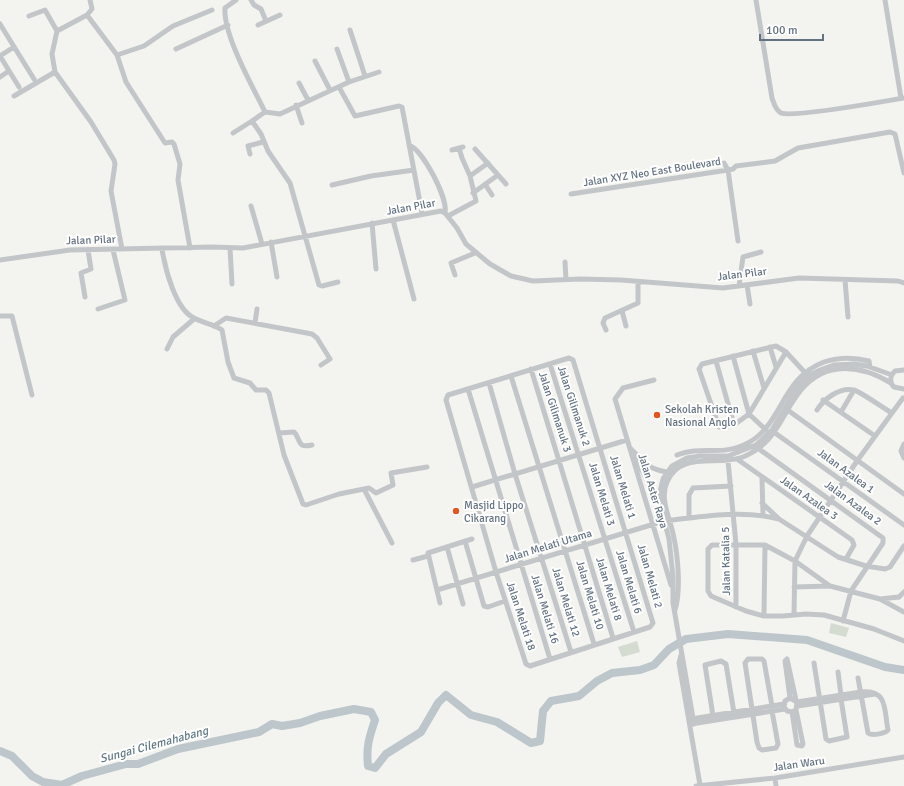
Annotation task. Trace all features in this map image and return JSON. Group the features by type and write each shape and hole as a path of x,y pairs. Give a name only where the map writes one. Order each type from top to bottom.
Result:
{"street":[{"path":"58,31 87,15 92,9 90,0"},
{"path":"236,0 225,8 228,25 238,57 265,112"},
{"path":"251,0 254,5 261,8 266,21"},
{"path":"756,0 772,98 778,110 788,114 903,98 885,0"},
{"path":"29,16 45,10 58,31 52,54 55,72 91,122 114,160 115,164 111,191 122,249"},
{"path":"117,55 144,46 173,26 212,10"},
{"path":"87,15 117,55 126,82 148,118 165,143 172,142 174,144 180,164 178,180 190,248"},
{"path":"258,25 280,15"},
{"path":"0,24 34,79"},
{"path":"176,49 228,25"},
{"path":"350,30 365,76"},
{"path":"14,47 0,56 19,87"},
{"path":"337,48 349,82"},
{"path":"315,61 330,90"},
{"path":"0,77 9,71"},
{"path":"14,96 55,72"},
{"path":"233,133 265,112 280,114 330,90 379,72"},
{"path":"299,83 308,100"},
{"path":"338,87 355,116 401,107 422,213"},
{"path":"296,105 302,123"},
{"path":"252,121 261,134 263,142 290,183 319,285 322,286 338,282"},
{"name":"Jalan XYZ Neo East Boulevard","path":"571,194 728,170 733,169 736,166 775,161 798,148 890,132 895,134 904,172"},
{"path":"250,154 248,146 263,142"},
{"path":"409,145 418,151 434,178 446,206 447,214 476,201 473,193 472,174 462,158 461,148 452,150"},
{"path":"475,149 506,184"},
{"path":"472,174 488,163"},
{"path":"724,163 728,170 738,241"},
{"path":"332,185 371,176 414,170"},
{"path":"473,193 498,175"},
{"path":"485,184 492,194"},
{"path":"251,206 262,244"},
{"name":"Jalan Pilar","path":"0,260 50,251 243,248 393,220 422,213 441,211 447,214 466,244 475,253 511,276 533,281 566,280 638,282 691,287 724,288 799,278 898,281 904,283"},
{"path":"393,220 414,299"},
{"path":"372,223 376,269"},
{"path":"271,242 277,277"},
{"path":"230,248 232,284"},
{"path":"162,249 171,286 186,312 194,319 221,329 224,333 228,362 234,378 250,383 256,390 266,390 269,393 284,455 303,504 306,505 339,494 370,488 376,493 393,485 391,473 427,467"},
{"path":"85,297 81,273 91,270 88,250"},
{"path":"98,309 125,300 113,250"},
{"path":"739,286 743,257 760,252"},
{"path":"455,275 451,263 475,253"},
{"path":"565,262 566,280"},
{"path":"846,280 848,317"},
{"path":"606,330 603,323 605,318 638,303 638,282"},
{"path":"747,285 750,304"},
{"path":"255,323 257,309"},
{"path":"622,311 626,326"},
{"path":"0,316 12,316 32,395"},
{"path":"214,326 226,318 315,335 330,359 321,365"},
{"path":"167,349 173,336 194,319"},
{"path":"786,352 749,414 734,425 721,428 718,425 699,367 702,364 776,346 786,352 808,376"},
{"path":"770,347 776,368"},
{"path":"753,351 764,388"},
{"path":"733,356 749,414 767,431"},
{"name":"Jalan Melati 1","path":"550,364 571,358 573,360 626,533"},
{"path":"716,361 734,425"},
{"path":"468,389 550,364"},
{"name":"Jalan Gilimanuk 2","path":"550,364 579,454"},
{"path":"667,521 664,491 667,482 675,471 688,462 728,456 767,431 794,383 826,367 839,364 854,364 870,367 892,375"},
{"path":"794,614 795,561 807,536 857,461 904,399 901,389 871,372 848,368 808,376"},
{"name":"Jalan Gilimanuk 3","path":"531,369 586,545"},
{"path":"891,383 892,375 898,370 904,370"},
{"name":"Jalan Melati 10","path":"511,376 594,644"},
{"path":"683,460 679,455 695,451 728,456 737,459 759,448 775,433 808,376"},
{"name":"Jalan Aster Raya","path":"654,380 623,388 615,399 672,588 675,611"},
{"name":"Jalan Melati 12","path":"489,383 515,474 571,652"},
{"name":"Jalan Melati 18","path":"468,389 446,397 446,400 496,572 528,666 533,666 550,659"},
{"name":"Jalan Melati 16","path":"468,389 550,659"},
{"path":"817,410 823,400 837,393 854,390 892,413"},
{"path":"841,412 854,390"},
{"path":"823,400 875,436"},
{"path":"789,410 904,494"},
{"path":"279,433 294,432 299,443 305,446 312,445"},
{"name":"Jalan Azalea 1","path":"775,433 904,525"},
{"path":"472,487 627,440"},
{"path":"904,444 901,451 904,458"},
{"path":"630,448 660,504 667,521"},
{"path":"630,448 646,465 656,470 667,472"},
{"name":"Jalan Azalea 2","path":"759,448 883,538 882,543 851,591 843,621"},
{"name":"Jalan Melati 3","path":"579,454 605,539"},
{"path":"660,504 660,487 667,472 683,460 700,456 728,456"},
{"name":"Jalan Katalia 5","path":"728,456 735,514 736,607"},
{"name":"Jalan Azalea 3","path":"737,459 854,543 846,559"},
{"path":"762,478 763,514"},
{"path":"689,517 689,495 693,488 731,486"},
{"path":"364,489 392,544"},
{"path":"762,504 779,519 807,536 835,556 866,566 880,569 888,568 904,546"},
{"name":"Jalan Melati Utama","path":"437,590 667,521 689,517 735,514 763,514 779,519"},
{"name":"Jalan Aster Raya","path":"667,521 673,577 672,588"},
{"name":"Jalan Aster Raya","path":"667,521 677,559 678,603 675,611"},
{"name":"Jalan Melati 2","path":"626,533 652,625 634,632"},
{"path":"413,560 472,539"},
{"name":"Jalan Melati 6","path":"605,539 634,632"},
{"path":"465,541 484,606 488,607 506,601"},
{"path":"830,586 795,561 765,545 736,544 712,545 709,547 708,595 736,607 764,616 783,616 794,614 824,615 874,629 904,641"},
{"name":"Jalan Melati 8","path":"586,545 613,638"},
{"path":"764,616 765,545"},
{"path":"447,547 463,604"},
{"path":"428,554 440,603"},
{"path":"794,587 830,586 880,599 904,612"},
{"path":"880,599 902,598 904,592"},
{"path":"675,611 680,653 679,663 684,680 691,722 698,786"},
{"path":"550,659 634,632"},
{"path":"748,659 763,660 772,709 778,744 776,748 762,750 759,748 744,663 748,659"},
{"path":"795,705 785,660 787,659 795,705 797,745 802,746 803,744 795,705"},
{"path":"711,718 706,665 721,661 726,664 734,713"},
{"path":"814,663 826,738 829,741 847,738 848,736 838,672"},
{"path":"711,718 861,694 876,694 882,698 888,730 885,733 871,735 868,733 861,694 858,678"},
{"path":"784,707 795,705"},
{"path":"691,722 734,713 753,712"},
{"name":"Jalan Waru","path":"698,786 774,778 904,757"},
{"path":"774,778 776,786"}],"shaded area":[{"path":"831,623 849,628 846,637 829,633"},
{"path":"637,641 640,652 622,657 618,647"}],"waterway":[{"name":"Sungai Cilemahabang","path":"0,751 12,756 32,776 43,782 62,785 82,776 126,764 138,764 178,749 259,732 272,724 282,726 300,723 320,716 354,709 371,712 375,720 367,753 368,766 375,768 386,754 421,732 438,703 446,695 471,715 497,722 531,743 540,741 543,711 551,701 579,696 597,681 612,673 640,670 654,665 669,649 686,639 728,634 807,640 885,667 904,670"}],"place":[{"name":"Sekolah Kristen Nasional Anglo","path":"657,415"},
{"name":"Masjid Lippo Cikarang","path":"456,511"}]}
